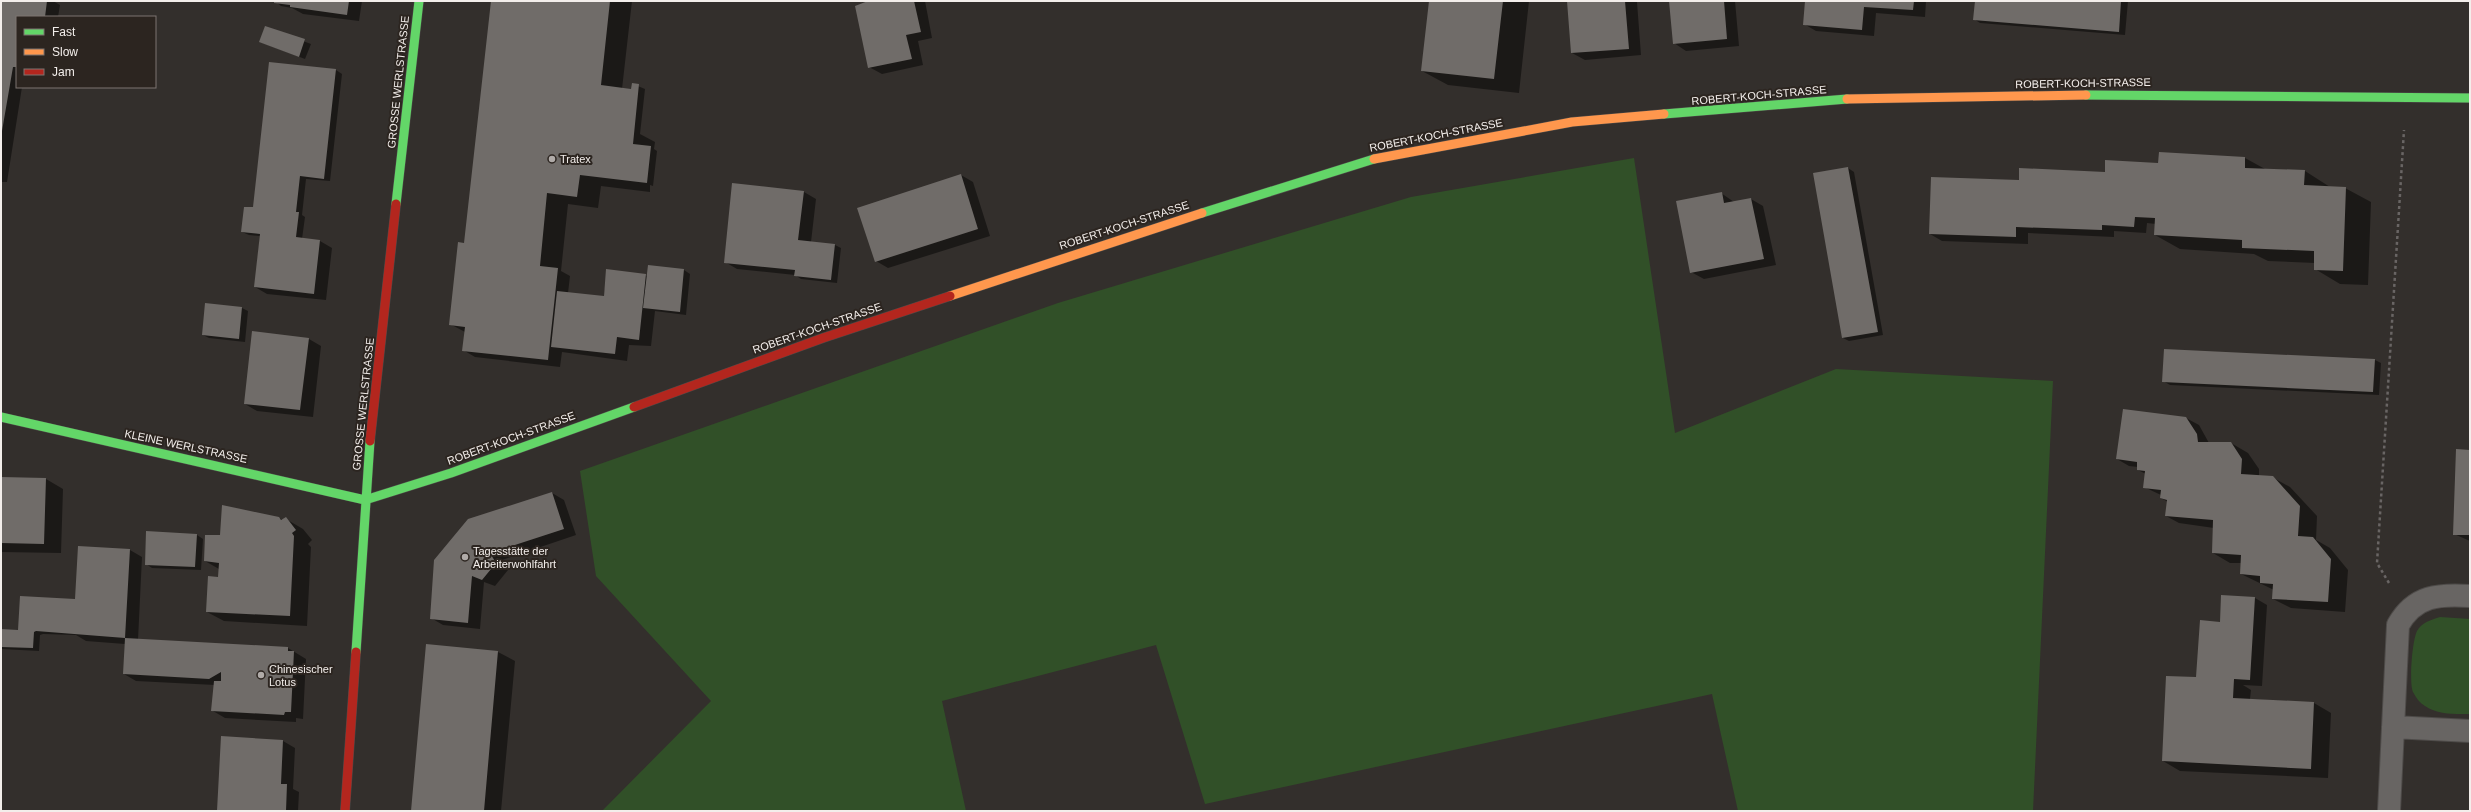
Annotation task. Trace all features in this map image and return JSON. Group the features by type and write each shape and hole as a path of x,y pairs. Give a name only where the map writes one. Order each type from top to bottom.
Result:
{"street":[{"name":"GROSSE WERLSTRASSE","path":"345,811 365,500 419,1"},
{"name":"ROBERT-KOCH-STRASSE","path":"365,500 450,473 823,338 1178,220 1386,155 1572,122 1851,99 2130,94 2470,98"},
{"name":"KLEINE WERLSTRASSE","path":"1,417 285,480 365,500"},
{"path":"2389,811 2398,625 2406,611 2424,599 2449,594 2470,596"},
{"path":"2394,727 2470,731"}],"path":[{"path":"2406,97 2377,563 2406,611"}],"green space":[{"path":"1634,158 1675,433 1836,369 2053,381 2033,811 1738,811 1712,694 1205,804 1156,645 942,701 966,811 602,811 711,701 596,576 580,471 1058,303 1411,197"},
{"path":"2440,617 2470,619 2470,714 2435,711 2421,703 2413,692 2411,680 2415,636 2419,628 2424,623"}],"building":[{"path":"1,1 47,1 45,16 16,16 16,67 13,67 2,131"},
{"path":"274,1 349,1 347,15 290,7 290,5 274,3"},
{"name":"Tratex","path":"491,1 610,1 601,85 631,89 632,83 639,84 633,144 651,146 647,183 580,175 577,197 547,193 540,266 558,268 548,360 462,351 465,327 449,325 458,242 464,243"},
{"path":"868,1 914,1 921,32 906,35 912,59 868,68 855,6"},
{"path":"1429,1 1503,1 1494,79 1421,71"},
{"path":"1567,1 1625,1 1629,49 1571,53"},
{"path":"1669,1 1724,1 1727,39 1673,44"},
{"path":"1805,1 1914,1 1913,10 1864,7 1862,30 1803,25"},
{"path":"1975,1 2121,1 2119,32 1973,20"},
{"path":"265,26 305,39 299,57 259,42"},
{"path":"269,62 336,69 324,179 300,176 296,212 299,212 296,237 320,240 314,294 254,287 260,234 241,232 244,207 253,207"},
{"path":"2159,152 2245,157 2245,168 2305,170 2304,185 2346,187 2343,271 2314,270 2314,251 2242,248 2242,240 2154,235 2155,218 2135,217 2134,227 2102,225 2102,230 2016,227 2016,237 1929,234 1931,177 2019,180 2019,168 2105,172 2105,160 2158,163"},
{"path":"1848,167 1878,332 1842,338 1813,173"},
{"path":"961,174 978,229 875,262 857,208"},
{"path":"732,183 804,191 798,240 835,244 831,280 794,276 795,270 724,263"},
{"path":"1722,192 1724,203 1751,198 1764,259 1690,273 1676,201"},
{"path":"648,265 684,269 680,312 643,308"},
{"path":"606,269 646,274 639,340 617,337 615,354 551,347 557,291 604,296"},
{"path":"205,303 242,307 239,339 202,335"},
{"path":"252,331 309,338 300,410 244,404"},
{"path":"2164,349 2375,359 2373,392 2162,382"},
{"path":"2123,409 2186,417 2197,434 2198,442 2231,442 2242,459 2241,474 2273,476 2300,506 2298,536 2313,537 2331,559 2328,602 2272,599 2273,584 2260,583 2260,576 2240,574 2241,555 2212,553 2213,520 2165,516 2167,500 2160,498 2161,490 2143,488 2145,471 2137,470 2137,462 2116,459"},
{"path":"2456,449 2470,450 2470,535 2453,535"},
{"path":"1,477 46,478 44,544 1,543"},
{"name":"Tagesstätte der Arbeiterwohlfahrt","path":"552,492 564,529 490,553 496,563 482,580 472,576 468,623 430,619 434,560 468,519"},
{"path":"222,505 279,517 281,520 286,517 296,530 292,533 294,536 290,616 206,612 208,576 218,577 219,563 204,561 205,535 220,535"},
{"path":"146,531 197,534 195,567 145,565"},
{"path":"78,546 130,549 125,638 36,631 34,632 33,648 1,647 1,629 18,630 20,596 75,599"},
{"path":"2221,595 2255,597 2250,680 2234,679 2233,698 2314,702 2311,769 2162,761 2166,676 2196,677 2200,620 2220,622"},
{"path":"125,638 288,647 288,651 294,651 291,712 285,712 284,715 211,711 214,681 221,681 221,672 209,679 123,674"},
{"path":"426,644 498,651 484,811 411,811"},
{"path":"221,736 283,740 281,784 287,784 286,811 217,811"}],"traffic: fast":[{"path":"396,204 419,1"},
{"path":"2086,95 2470,98"},
{"path":"1664,114 1847,99"},
{"path":"1202,213 1374,159"},
{"path":"365,500 451,473 634,407"},
{"path":"1,417 365,500"},
{"path":"356,652 370,441"}],"traffic: slow":[{"path":"1847,99 2086,95"},
{"path":"1374,159 1572,122 1664,114"},
{"path":"950,296 1202,213"}],"traffic: jam":[{"path":"370,441 396,204"},
{"path":"634,407 823,338 950,296"},
{"path":"345,811 356,652"}],"place":[{"name":"Tratex","path":"552,159"},
{"name":"Tagesstätte der Arbeiterwohlfahrt","path":"465,557"},
{"name":"Chinesischer Lotus","path":"261,675"}]}
